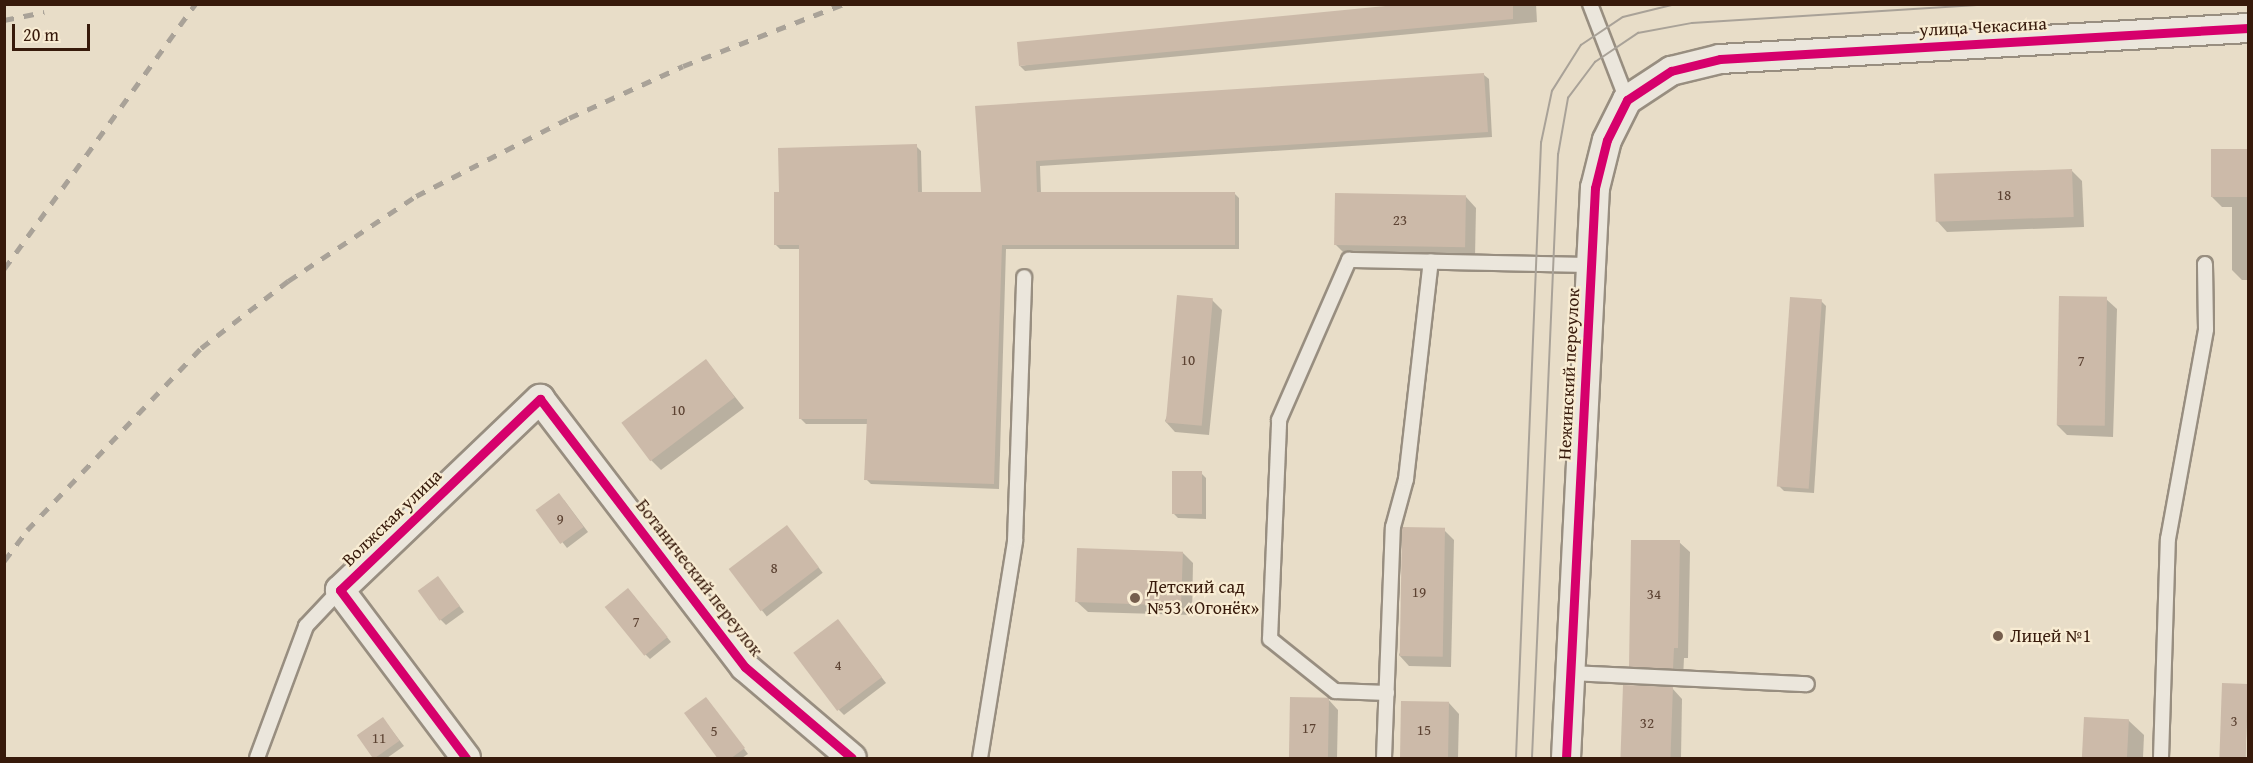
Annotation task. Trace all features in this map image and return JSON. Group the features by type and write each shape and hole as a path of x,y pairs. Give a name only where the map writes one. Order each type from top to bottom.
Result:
{"street":[{"name":"улица Чекасина","path":"1720,58 2248,28"},
{"name":"Нежинский переулок","path":"1566,759 1595,188 1606,140 1627,100 1671,70 1720,58"},
{"name":"Волжская улица","path":"466,759 340,590 540,399"},
{"name":"Ботанический переулок","path":"540,399 745,667 852,759"}],"lane":[{"path":"1590,4 1627,100"},
{"path":"1387,693 1335,691 1270,639 1279,420 1349,260 1592,265"},
{"path":"1384,759 1393,527 1406,479 1431,261"},
{"path":"2162,759 2168,539 2206,329 2205,264"},
{"path":"980,759 1015,541 1024,277"},
{"path":"257,759 306,626 340,590"},
{"path":"1570,673 1807,684"}],"building":[{"path":"1406,4 1513,4 1513,19 1019,66 1017,42"},
{"path":"1484,73 1488,132 1036,161 1037,192 1235,192 1235,245 1002,245 994,484 864,480 867,419 799,419 799,245 774,245 774,192 779,192 778,148 917,144 918,192 981,192 975,106"},
{"path":"2211,149 2248,149 2248,197 2211,197"},
{"path":"2072,169 2074,217 1936,222 1934,174"},
{"path":"1335,193 1466,195 1465,247 1334,245"},
{"path":"1177,295 1213,298 1202,426 1166,423"},
{"path":"2059,296 2107,297 2105,426 2057,425"},
{"path":"1790,297 1822,299 1809,489 1777,487"},
{"path":"706,359 735,397 650,461 621,423"},
{"path":"1172,471 1202,471 1202,514 1172,514"},
{"path":"559,493 584,527 560,544 536,510"},
{"path":"787,525 819,567 761,611 729,569"},
{"path":"1402,527 1445,528 1443,657 1400,656"},
{"path":"1631,540 1680,540 1678,648 1674,648 1673,669 1629,667"},
{"path":"1077,548 1183,552 1181,606 1075,602"},
{"path":"438,576 460,606 440,621 418,591"},
{"path":"628,588 668,637 644,656 605,607"},
{"path":"838,619 882,677 837,711 793,653"},
{"path":"2222,683 2248,684 2245,758 2219,758"},
{"path":"1623,685 1673,687 1670,758 1620,758"},
{"path":"706,697 745,748 730,759 718,759 684,713"},
{"path":"1290,697 1329,698 1328,758 1289,758"},
{"path":"1401,701 1449,702 1448,758 1400,758"},
{"path":"383,717 400,741 373,758 357,735"},
{"path":"2084,717 2129,719 2127,758 2082,758"}],"tram line":[{"path":"1516,758 1541,143 1552,91 1581,45 1623,17 1676,4"},
{"path":"1532,758 1558,155 1568,98 1595,62 1638,33 1692,23 1996,4"}],"railway":[{"path":"4,269 195,4"},
{"path":"4,561 27,530 201,348 288,281 416,196 569,118 683,66 844,4"},
{"path":"4,20 44,12"}],"cycle path":[{"path":"1566,758 1595,188 1607,140 1627,100 1671,71 1720,59 2248,28"},
{"path":"466,758 340,590 540,399 745,667 852,758"}],"place":[{"name":"Детский сад №53 «Огонёк»","path":"1135,598"},
{"name":"Лицей №1","path":"1998,636"}]}
